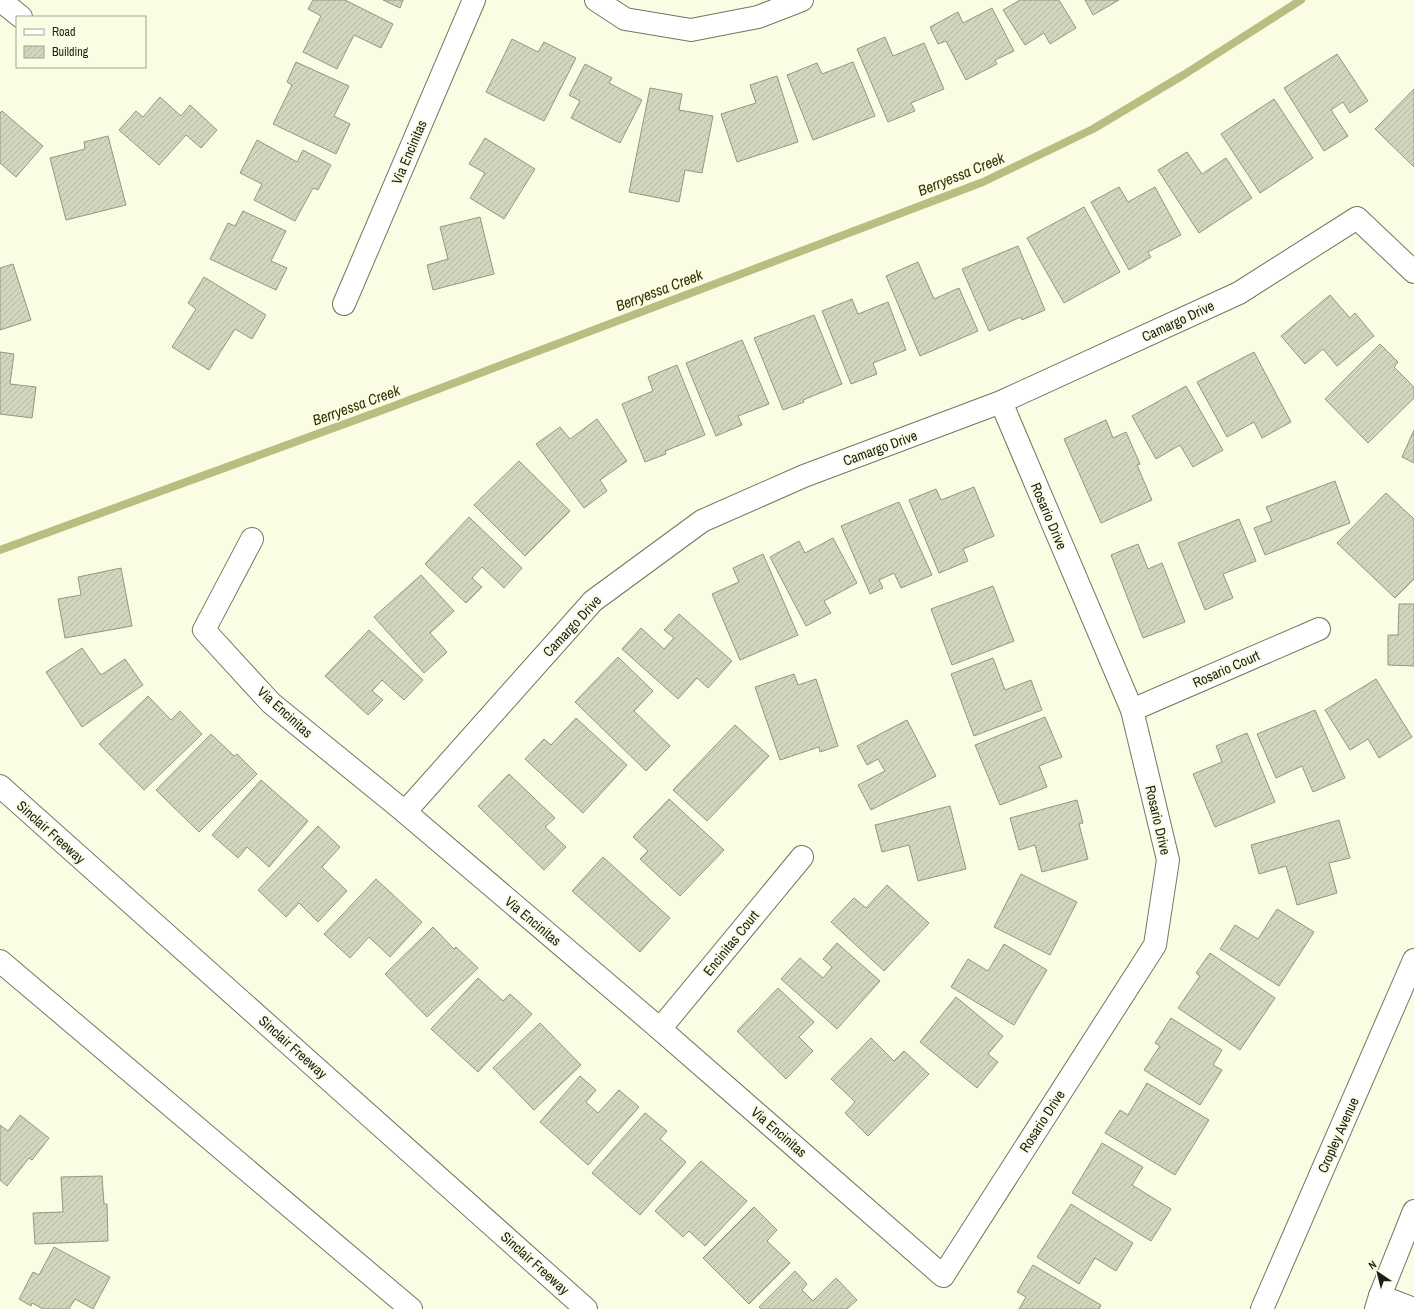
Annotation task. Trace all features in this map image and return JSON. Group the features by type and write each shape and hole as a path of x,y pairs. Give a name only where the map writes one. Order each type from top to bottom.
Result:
{"main road":[{"path":"0,0 20,16"},
{"name":"Via Encinitas","path":"344,304 474,0"},
{"path":"596,0 625,19 691,30 758,17 802,0"},
{"name":"Camargo Drive","path":"405,812 593,601 702,521 804,476 1001,402 1239,293 1357,218 1414,272"},
{"name":"Rosario Drive","path":"943,1276 1155,945 1168,860 1132,710 1001,402"},
{"name":"Via Encinitas","path":"252,539 204,630 271,703 405,812 660,1029 943,1276"},
{"name":"Rosario Court","path":"1132,710 1319,628"},
{"name":"Sinclair Freeway","path":"0,786 586,1309"},
{"name":"Encinitas Court","path":"660,1029 802,857"},
{"name":"Cropley Avenue","path":"1262,1309 1414,960"},
{"path":"0,962 411,1309"},
{"path":"1414,1211 1378,1303 1414,1309"}],"building":[{"path":"313,0 345,0 393,24 381,48 354,35 337,69 303,52 321,16 308,9"},
{"path":"383,0 403,0 400,8"},
{"path":"1020,0 1059,0 1076,28 1050,44 1044,33 1025,45 1003,10"},
{"path":"1085,0 1119,0 1093,15"},
{"path":"992,8 1014,51 995,60 997,64 966,80 946,41 938,44 930,27 958,12 963,23"},
{"path":"885,37 893,56 924,43 944,89 911,103 915,111 888,122 857,49"},
{"path":"512,39 538,52 544,42 576,58 544,121 486,92"},
{"path":"1337,54 1368,101 1350,113 1343,102 1331,110 1348,136 1324,151 1284,88"},
{"path":"296,62 349,86 334,116 350,124 336,154 273,124 292,85 287,82"},
{"path":"853,62 875,116 813,140 787,75 817,63 822,74"},
{"path":"585,64 612,78 609,83 642,100 620,143 571,118 580,101 569,95"},
{"path":"777,76 798,142 737,162 721,114 756,103 750,85"},
{"path":"650,88 682,94 679,110 713,116 702,173 685,170 679,202 629,192"},
{"path":"1414,89 1414,167 1375,129"},
{"path":"160,97 181,116 190,105 217,130 201,148 186,135 159,165 119,130 136,111 143,117"},
{"path":"1274,99 1313,158 1260,193 1221,134"},
{"path":"2,111 43,146 16,177 0,163 0,113"},
{"path":"108,136 126,205 66,220 50,158 85,149 84,142"},
{"path":"485,138 535,169 504,219 470,198 485,173 469,164"},
{"path":"257,140 297,162 303,150 331,165 318,190 313,188 295,221 254,200 262,184 240,173"},
{"path":"1187,152 1202,174 1226,158 1252,198 1199,233 1158,170"},
{"path":"1119,187 1128,202 1155,187 1181,235 1148,252 1151,257 1129,270 1091,202"},
{"path":"1084,207 1120,272 1064,303 1027,238"},
{"path":"243,211 286,231 271,261 287,268 276,290 210,259 228,223 235,226"},
{"path":"480,217 494,274 433,290 427,265 448,259 440,227"},
{"path":"1018,246 1045,310 1022,320 1021,317 989,331 962,269"},
{"path":"918,262 934,299 959,288 978,331 920,356 886,276"},
{"path":"13,264 31,320 0,330 0,268"},
{"path":"204,277 266,315 252,339 235,329 209,370 172,347 196,309 188,303"},
{"path":"1330,295 1350,318 1355,313 1374,336 1337,366 1323,349 1305,364 1281,336"},
{"path":"852,299 858,314 888,302 906,350 873,363 877,374 851,384 822,311"},
{"path":"814,315 842,384 783,410 754,338"},
{"path":"742,340 769,404 738,416 742,425 716,436 686,363"},
{"path":"1380,344 1398,362 1394,367 1414,387 1414,398 1368,443 1325,399"},
{"path":"0,352 14,354 10,384 36,387 32,418 0,414"},
{"path":"1254,352 1291,422 1262,438 1254,422 1227,437 1197,382"},
{"path":"677,365 705,435 665,451 666,454 645,462 622,404 653,391 648,377"},
{"path":"1186,386 1223,450 1193,467 1180,445 1156,459 1132,416"},
{"path":"597,419 627,461 600,480 607,491 584,508 536,444 560,427 570,439"},
{"path":"1106,420 1113,438 1126,432 1140,464 1137,465 1152,500 1101,523 1064,439"},
{"path":"1414,430 1414,463 1402,457"},
{"path":"519,461 570,511 525,556 474,505"},
{"path":"1335,481 1350,523 1265,555 1254,528 1272,521 1266,507"},
{"path":"974,487 994,536 963,549 968,561 939,573 909,500 936,489 941,500"},
{"path":"1386,493 1414,519 1414,579 1395,598 1337,543"},
{"path":"899,502 932,575 901,588 894,573 879,580 883,588 870,594 841,526"},
{"path":"469,517 522,568 504,588 482,567 472,578 482,587 466,603 425,564"},
{"path":"1239,519 1256,561 1223,574 1233,598 1205,610 1178,543"},
{"path":"833,538 857,583 824,601 831,613 806,626 770,557 799,541 805,553"},
{"path":"1138,544 1148,569 1162,563 1185,622 1143,638 1111,555"},
{"path":"763,554 798,635 740,660 712,594 739,582 733,568"},
{"path":"121,568 132,626 65,638 58,599 81,595 78,577"},
{"path":"421,575 454,611 430,633 447,652 424,673 374,617"},
{"path":"993,586 1014,641 952,665 931,609"},
{"path":"1399,604 1414,604 1414,666 1388,665 1388,635 1398,635"},
{"path":"679,614 732,661 708,688 697,678 678,699 622,649 641,628 664,649 674,638 664,630"},
{"path":"369,630 423,680 404,700 382,680 372,691 383,700 368,715 325,676"},
{"path":"82,648 101,675 125,659 143,685 82,727 46,672"},
{"path":"618,657 653,691 634,711 670,746 646,771 575,702"},
{"path":"993,658 1005,690 1031,680 1042,710 974,736 951,674"},
{"path":"794,674 798,685 816,679 838,746 820,752 819,747 780,760 755,687"},
{"path":"1376,679 1412,737 1379,758 1368,739 1350,750 1325,710"},
{"path":"148,696 171,720 180,711 202,734 144,790 99,744"},
{"path":"1315,710 1345,778 1313,792 1302,766 1276,778 1257,734"},
{"path":"1045,717 1062,757 1039,766 1047,787 1000,805 975,745"},
{"path":"576,718 627,765 583,813 525,759 544,739 551,745"},
{"path":"907,720 936,776 871,810 858,785 885,771 878,759 867,765 857,746"},
{"path":"735,725 769,756 707,821 673,790"},
{"path":"1247,733 1275,802 1215,827 1193,774 1222,762 1216,746"},
{"path":"211,734 234,756 237,754 257,774 199,832 156,790"},
{"path":"509,774 555,818 545,827 566,847 544,870 478,806"},
{"path":"261,780 308,821 269,867 247,847 238,858 212,835"},
{"path":"669,799 724,850 680,896 640,859 648,851 633,837"},
{"path":"1077,800 1083,823 1079,824 1088,859 1042,872 1035,845 1019,850 1010,818"},
{"path":"950,806 966,869 918,881 909,845 882,852 875,825"},
{"path":"1339,820 1350,858 1329,863 1337,893 1297,905 1286,866 1259,874 1251,845"},
{"path":"318,826 340,847 322,867 347,891 318,922 299,903 286,917 258,890"},
{"path":"603,857 670,918 640,952 572,891"},
{"path":"1021,874 1077,902 1050,955 994,927"},
{"path":"376,879 422,922 390,957 369,937 350,958 324,934"},
{"path":"887,885 929,923 884,971 831,922 854,898 866,908"},
{"path":"1277,909 1314,932 1279,986 1220,949 1235,925 1258,939"},
{"path":"433,927 454,949 456,947 478,968 427,1017 385,974"},
{"path":"837,943 880,981 837,1029 781,979 800,958 823,978 832,967 823,959"},
{"path":"1004,944 1047,970 1014,1025 951,987 968,959 988,971"},
{"path":"1210,953 1275,998 1240,1050 1178,1008 1200,976 1196,973"},
{"path":"478,978 503,1001 510,994 532,1014 478,1072 431,1029"},
{"path":"778,988 814,1022 799,1037 813,1051 786,1079 737,1031"},
{"path":"956,997 1003,1036 988,1054 998,1062 977,1088 920,1042"},
{"path":"1171,1018 1222,1050 1213,1065 1222,1070 1200,1105 1144,1070 1160,1046 1155,1043"},
{"path":"540,1023 581,1065 534,1110 493,1068"},
{"path":"871,1038 894,1061 904,1051 929,1074 868,1136 845,1113 855,1102 831,1079"},
{"path":"580,1076 596,1090 586,1102 598,1113 619,1090 639,1107 588,1165 540,1122"},
{"path":"1147,1083 1209,1120 1175,1175 1105,1133 1120,1110 1128,1115"},
{"path":"645,1113 667,1131 660,1139 686,1162 640,1215 592,1173"},
{"path":"20,1115 49,1138 32,1160 29,1158 7,1186 0,1180 0,1125 8,1131"},
{"path":"1102,1143 1143,1167 1132,1185 1171,1209 1151,1241 1072,1193"},
{"path":"701,1161 747,1201 705,1246 689,1231 683,1237 655,1211"},
{"path":"102,1176 104,1204 107,1204 108,1241 35,1244 33,1213 63,1212 61,1177"},
{"path":"1071,1204 1133,1243 1116,1271 1095,1258 1079,1284 1037,1257"},
{"path":"754,1207 777,1230 767,1241 790,1263 749,1304 703,1258"},
{"path":"54,1247 110,1277 93,1309 75,1299 69,1309 43,1309 32,1303 31,1306 19,1299 33,1272 39,1275"},
{"path":"1033,1265 1101,1305 1099,1309 1019,1309 1026,1297 1017,1292"},
{"path":"795,1271 807,1284 802,1290 813,1301 836,1278 857,1300 847,1309 761,1309 759,1307"}],"waterway":[{"name":"Berryessa Creek","path":"0,550 391,407 983,182 1093,129 1185,74 1301,0"}]}
